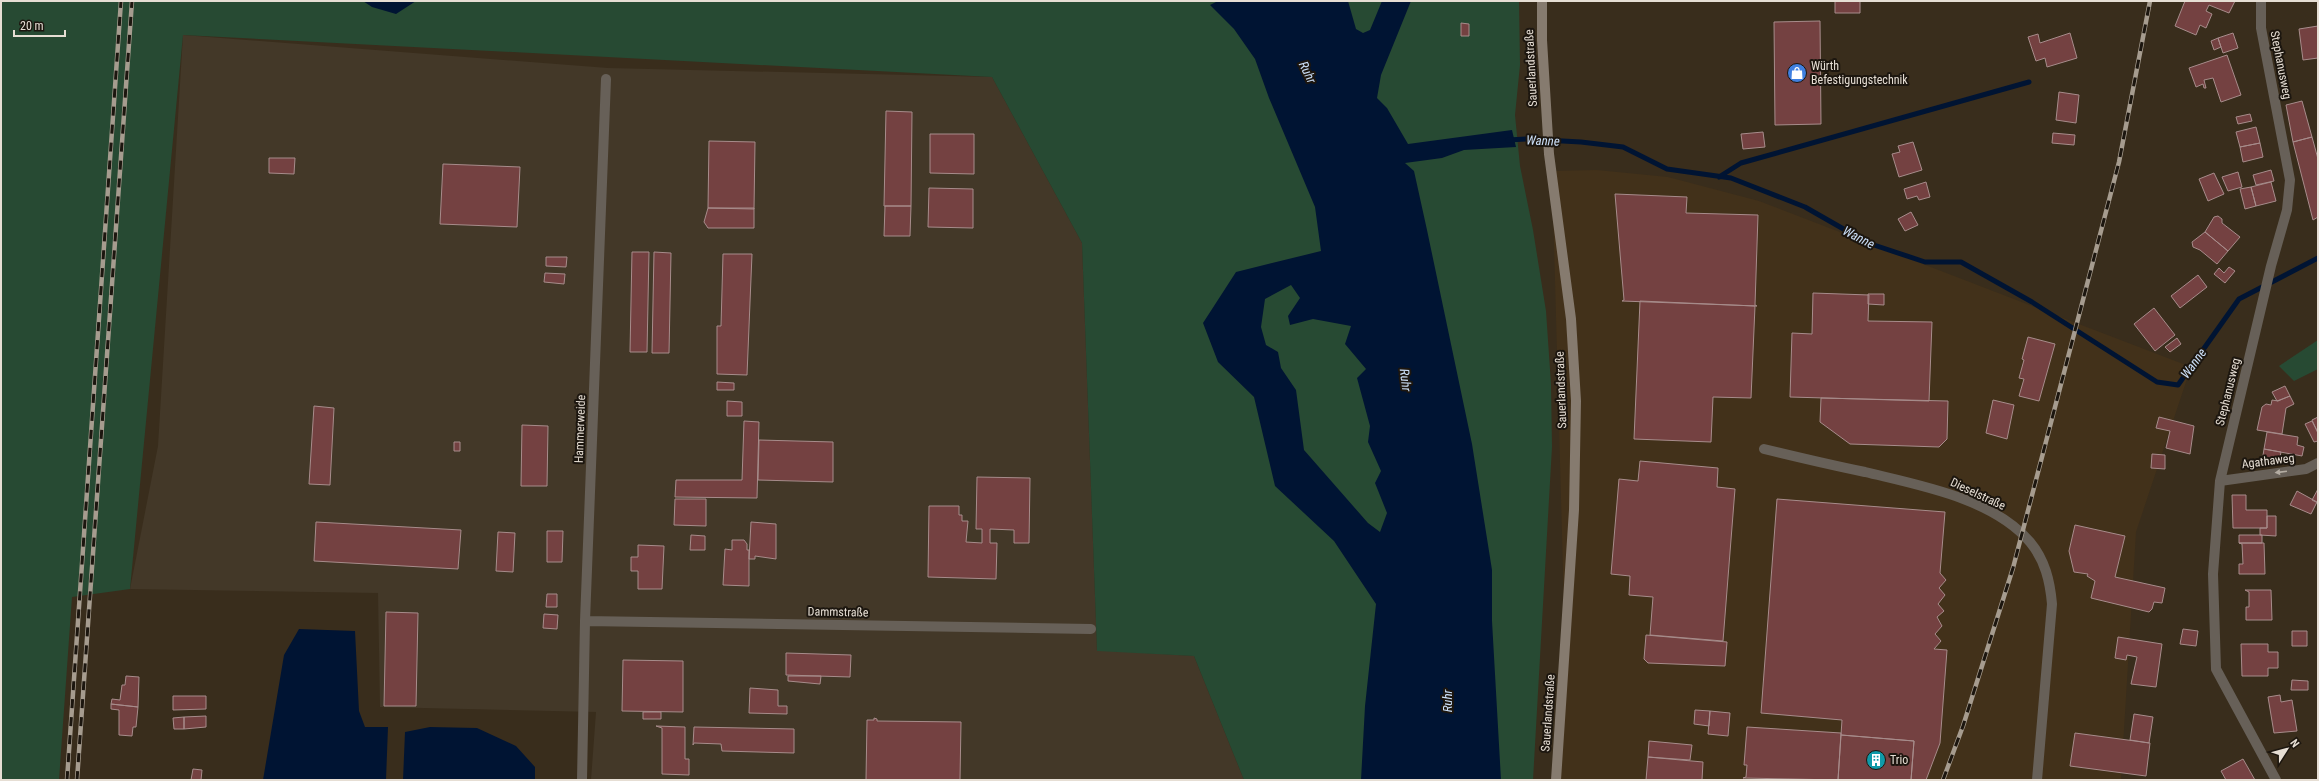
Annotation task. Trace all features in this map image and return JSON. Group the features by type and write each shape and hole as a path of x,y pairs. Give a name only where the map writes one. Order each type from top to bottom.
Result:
{"street":[{"name":"Sauerlandstraße","path":"1542,1 1542,40 1549,154 1571,319 1576,401 1574,518 1556,780"},
{"name":"Stephanusweg","path":"2261,1 2261,28 2290,180 2287,210 2271,266 2220,481 2213,574 2216,669 2276,780"},
{"name":"Hammerweide","path":"582,780 585,621 606,79"},
{"name":"Dieselstraße","path":"1764,449 1939,490 1996,515 2030,542 2044,564 2052,604 2037,780"},
{"name":"Agathaweg","path":"2220,481 2306,469 2318,463"},
{"name":"Dammstraße","path":"585,621 1090,629"}],"shaded area":[{"path":"183,35 608,68 992,77 1082,243 1097,650 1194,656 1244,780 591,780 596,712 380,707 378,593 130,589 158,446"},
{"path":"1597,170 1668,177 1759,201 2191,367 2136,532 2121,780 1560,780 1565,644 1552,171"}],"green space":[{"path":"1,1 1519,1 1520,65 1515,115 1520,166 1533,230 1546,311 1551,384 1552,447 1533,780 1244,780 1194,656 1097,651 1082,243 992,77 183,35 130,589 72,597 59,780 1,780"},
{"path":"2318,340 2318,369 2294,381 2279,366"}],"water":[{"path":"363,1 416,1 396,14 372,7"},
{"name":"Ruhr","path":"1218,1 1348,1 1356,29 1363,33 1370,30 1382,1 1411,1 1381,75 1377,98 1387,108 1408,144 1512,130 1516,147 1464,150 1442,158 1405,163 1414,171 1427,230 1472,444 1492,570 1492,621 1501,780 1361,780 1365,706 1376,604 1334,541 1275,486 1254,397 1218,362 1203,323 1236,272 1321,251 1315,207 1269,98 1255,59 1234,29 1210,5","holes":["1291,285 1300,298 1288,316 1290,325 1313,319 1351,326 1345,344 1366,369 1357,378 1370,426 1368,442 1381,471 1375,483 1387,513 1380,532 1368,523 1304,450 1296,390 1281,368 1278,352 1266,345 1261,327 1265,299"]},
{"path":"299,629 355,631 359,711 365,727 388,727 386,780 263,780 284,655"},
{"path":"430,727 477,728 516,746 535,767 535,780 403,780 405,732"}],"building":[{"path":"1835,1 1860,1 1860,13 1835,13"},
{"path":"2185,1 2235,1 2229,13 2209,5 2206,11 2212,14 2206,28 2200,25 2196,35 2175,26"},
{"name":"Würth Befestigungstechnik","path":"1820,21 1821,124 1775,125 1774,22"},
{"path":"1461,23 1469,24 1469,36 1461,36"},
{"path":"2318,26 2318,58 2303,60 2299,29"},
{"path":"2070,33 2077,58 2047,67 2045,58 2036,61 2028,37 2038,34 2040,43"},
{"path":"2233,33 2238,48 2223,53 2218,38"},
{"path":"2218,38 2221,47 2214,50 2211,41"},
{"path":"2227,55 2241,95 2221,102 2213,78 2204,80 2206,88 2204,88 2203,84 2196,87 2189,68"},
{"path":"2059,92 2079,95 2076,123 2056,120"},
{"path":"2302,101 2312,137 2293,142 2286,105"},
{"path":"886,111 912,112 911,206 884,206"},
{"path":"2250,114 2252,121 2238,124 2236,117"},
{"path":"2256,127 2260,143 2240,147 2236,132"},
{"path":"1763,132 1765,147 1743,149 1741,134"},
{"path":"2053,133 2075,135 2074,145 2052,143"},
{"path":"930,134 974,134 974,174 930,173"},
{"path":"2312,137 2318,159 2318,217 2313,220 2293,142"},
{"path":"709,141 755,142 754,209 708,208"},
{"path":"1913,142 1922,170 1899,177 1892,154 1900,152 1898,146"},
{"path":"2260,143 2263,157 2243,162 2240,147"},
{"path":"269,158 295,158 294,174 269,173"},
{"path":"443,164 520,167 517,227 440,224"},
{"path":"2271,170 2274,181 2256,185 2253,175"},
{"path":"2238,172 2242,187 2228,191 2222,177"},
{"path":"2214,173 2224,194 2208,201 2199,179"},
{"path":"1926,182 1930,197 1919,200 1917,196 1907,199 1904,189"},
{"path":"2271,182 2276,201 2256,206 2251,187"},
{"path":"2251,187 2256,206 2245,209 2240,189"},
{"path":"929,188 973,189 973,228 928,227"},
{"path":"1615,194 1687,197 1686,213 1758,215 1755,305 1757,306 1622,301 1624,300"},
{"path":"885,206 911,206 910,236 884,236"},
{"path":"708,208 754,208 754,228 708,228 704,222"},
{"path":"1911,212 1918,225 1905,231 1898,219"},
{"path":"2218,216 2222,219 2222,223 2240,237 2228,251 2205,232 2214,217"},
{"path":"2205,232 2228,251 2217,264 2200,250 2193,247 2192,242"},
{"path":"632,252 649,252 647,352 630,352"},
{"path":"654,252 671,253 669,353 652,353"},
{"path":"723,254 752,254 747,375 717,374 717,326 721,326"},
{"path":"546,257 567,257 566,267 546,266"},
{"path":"2229,267 2235,271 2225,283 2214,274 2219,268 2224,273"},
{"path":"545,273 565,274 564,284 544,282"},
{"path":"2198,275 2207,287 2180,308 2171,296"},
{"path":"1813,293 1869,295 1868,321 1932,322 1929,401 1790,397 1792,333 1812,334"},
{"path":"1868,294 1884,294 1884,305 1868,304"},
{"path":"1640,301 1755,306 1751,398 1713,397 1711,442 1634,439"},
{"path":"2154,308 2175,335 2155,351 2134,324"},
{"path":"2028,337 2055,344 2039,401 2019,396 2024,379 2019,378"},
{"path":"2177,338 2181,344 2170,352 2165,347"},
{"path":"717,382 734,383 734,390 717,390"},
{"path":"2285,386 2290,396 2277,401 2272,392"},
{"path":"2290,396 2294,404 2286,408 2282,434 2257,430 2262,407 2266,404 2271,405 2272,400 2278,401"},
{"path":"1821,398 1948,401 1947,439 1939,447 1850,444 1820,422"},
{"path":"1993,400 2014,405 2007,439 1986,433"},
{"path":"727,401 742,402 742,416 727,416"},
{"path":"314,406 334,408 330,485 309,484"},
{"path":"2159,417 2194,426 2190,454 2166,448 2170,431 2156,428"},
{"path":"2318,417 2318,433 2312,420"},
{"path":"744,421 759,422 757,498 675,497 676,480 742,480"},
{"path":"2312,421 2318,433 2318,441 2314,442 2305,424"},
{"path":"522,425 548,426 547,486 521,486"},
{"path":"2267,432 2298,437 2297,445 2304,447 2302,456 2264,449"},
{"path":"759,440 833,442 833,482 758,480"},
{"path":"454,442 460,442 460,451 454,451"},
{"path":"2264,449 2281,452 2279,462 2262,462"},
{"path":"2152,454 2165,455 2165,469 2151,468"},
{"path":"1640,461 1718,468 1717,487 1735,489 1723,641 1650,635 1653,597 1629,595 1630,576 1611,574 1619,479 1638,481"},
{"path":"977,477 1030,478 1029,543 1014,543 1014,530 990,529 990,543 997,543 996,579 928,577 929,506 959,506 959,515 962,515 962,521 968,521 966,542 982,543 982,529 976,529"},
{"path":"2318,489 2318,503 2312,500"},
{"path":"2297,491 2317,502 2311,514 2290,505"},
{"path":"2232,495 2246,495 2246,510 2267,510 2267,528 2233,528"},
{"path":"675,499 706,499 706,526 674,525"},
{"path":"1777,499 1945,512 1940,573 1946,580 1939,588 1945,595 1938,604 1944,611 1937,617 1942,626 1935,634 1941,641 1934,649 1947,650 1940,743 1926,780 1911,780 1914,741 1841,735 1842,720 1761,713"},
{"path":"2267,516 2276,516 2276,536 2260,535 2260,528 2267,528"},
{"path":"316,522 461,530 458,569 314,561"},
{"path":"751,522 776,524 776,559 755,556 755,559 749,559"},
{"path":"2075,525 2125,536 2115,577 2165,588 2162,603 2154,602 2152,609 2149,612 2091,598 2095,581 2087,576 2088,574 2074,572 2069,551"},
{"path":"547,531 563,531 562,562 547,562"},
{"path":"498,532 515,533 513,572 496,571"},
{"path":"691,535 705,536 705,550 690,550"},
{"path":"2239,535 2262,535 2262,543 2239,543"},
{"path":"732,540 744,540 747,544 747,550 749,550 749,586 723,585 725,549 732,550"},
{"path":"2239,543 2264,543 2265,574 2239,574 2239,564 2243,564 2242,544"},
{"path":"638,545 664,546 662,589 638,589 638,571 631,571 631,557 638,557"},
{"path":"2245,590 2271,590 2272,620 2246,620 2246,607 2249,607 2249,592"},
{"path":"547,594 557,594 557,607 546,607"},
{"path":"386,612 418,613 416,706 384,706"},
{"path":"544,614 558,615 557,629 543,628"},
{"path":"2183,629 2198,631 2196,646 2180,644"},
{"path":"2292,631 2307,631 2307,646 2292,646"},
{"path":"1646,635 1727,642 1725,666 1648,663 1644,659"},
{"path":"2118,637 2162,644 2156,687 2131,684 2137,657 2127,655 2126,660 2115,658"},
{"path":"2241,644 2268,644 2268,652 2278,652 2278,668 2268,668 2268,676 2242,676"},
{"path":"786,653 851,655 850,677 786,675"},
{"path":"623,660 683,661 683,712 622,711"},
{"path":"126,676 139,677 138,707 111,704 112,699 120,700 122,685 125,685"},
{"path":"788,676 821,676 820,684 788,681"},
{"path":"2292,680 2308,681 2308,690 2291,690"},
{"path":"750,688 778,690 778,706 787,706 787,714 749,713"},
{"path":"2280,695 2281,702 2292,700 2297,731 2274,733 2268,697"},
{"path":"173,696 206,696 206,709 173,710"},
{"path":"111,704 138,707 136,727 133,727 132,736 119,735 119,710 111,709"},
{"path":"1695,710 1710,711 1709,726 1694,724"},
{"path":"1710,711 1730,713 1728,736 1708,734"},
{"path":"643,712 661,712 661,719 643,719"},
{"path":"2134,714 2153,717 2149,743 2130,740"},
{"path":"206,716 206,727 184,729 184,717"},
{"path":"184,717 184,729 174,729 173,718"},
{"path":"874,718 877,719 877,721 961,722 960,780 866,780 867,720 874,720"},
{"path":"656,726 685,727 685,759 689,759 689,775 662,774 662,728"},
{"path":"694,727 794,729 794,753 722,751 721,744 694,743 693,745"},
{"path":"1747,727 1841,733 1838,780 1743,778 1746,777 1747,765 1744,765"},
{"path":"2075,733 2150,743 2146,776 2070,766"},
{"name":"Trio","path":"1841,735 1914,741 1911,780 1838,780"},
{"path":"1649,741 1692,745 1690,760 1648,757"},
{"path":"1648,757 1703,762 1702,780 1646,780"},
{"path":"2243,759 2255,780 2226,780 2221,771"},
{"path":"193,769 202,770 201,780 191,780"}],"waterway":[{"path":"1719,177 1741,163 2029,82"},
{"name":"Wanne","path":"1508,140 1526,139 1581,142 1623,147 1667,169 1731,178 1805,207 1868,243 1925,262 1961,262 2032,302 2157,382 2178,385 2239,299 2318,258"}],"railway":[{"path":"67,780 121,1"},
{"path":"77,780 132,1"},
{"path":"1943,780 1963,726 2013,568 2119,162 2150,1"}],"place":[{"name":"Würth Befestigungstechnik","path":"1797,73"},
{"name":"Trio","path":"1876,760"}]}
